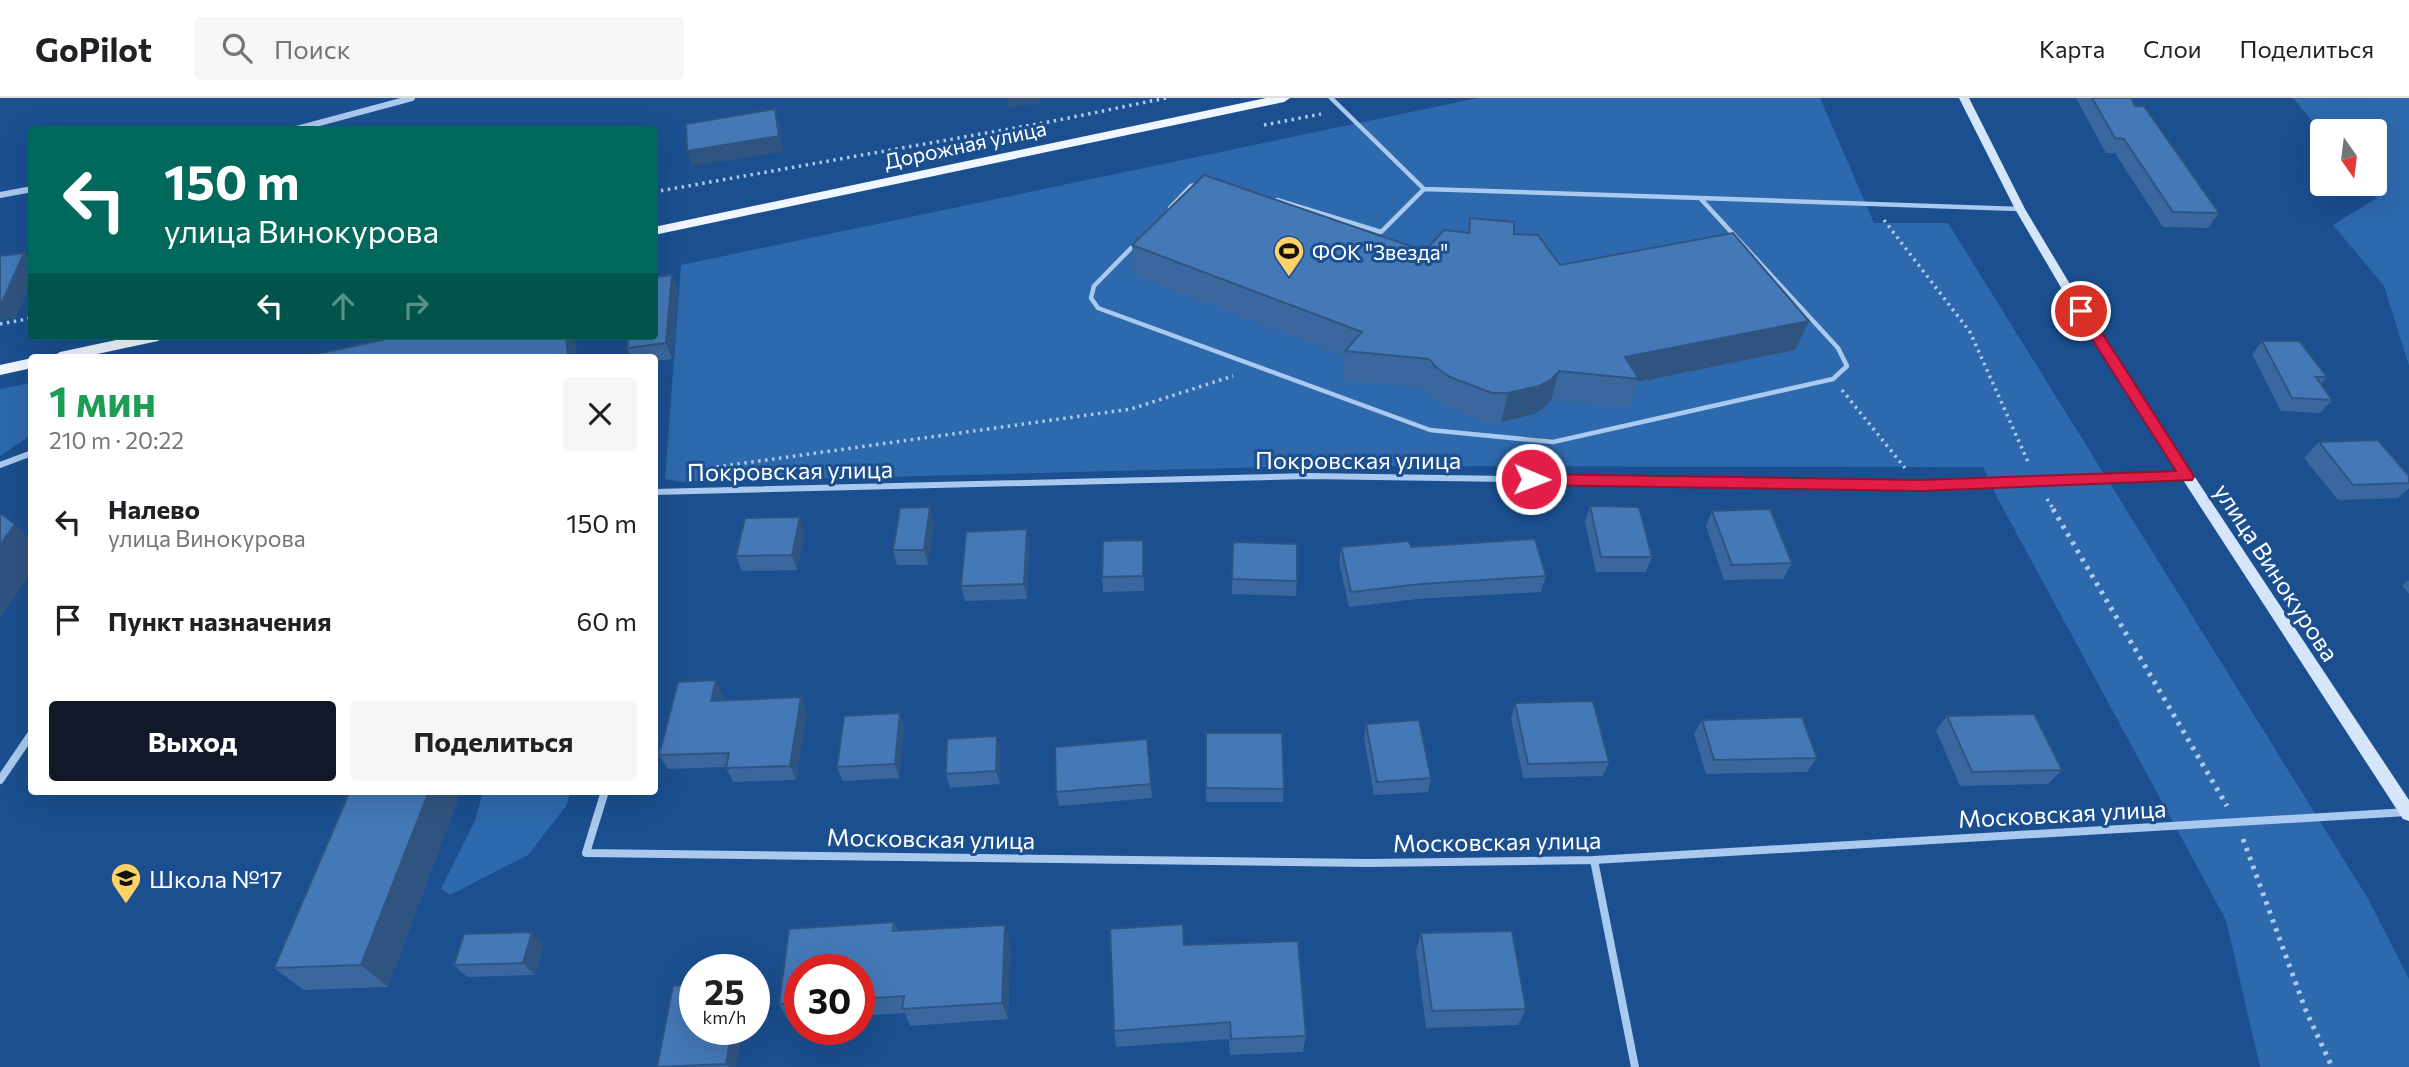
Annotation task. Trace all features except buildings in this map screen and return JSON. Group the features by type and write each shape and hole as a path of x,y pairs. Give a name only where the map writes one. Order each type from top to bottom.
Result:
{"main road":[{"name":"Дорожная улица","path":"658,230 1284,98"},
{"name":"улица Винокурова","path":"1964,98 2020,209 2094,331 2408,813"},
{"path":"93,354 144,340"},
{"path":"0,370 28,364"}],"street":[{"path":"308,126 412,98"},
{"path":"0,195 28,189"},
{"path":"0,465 28,454"},
{"name":"Покровская улица","path":"658,492 1308,476 1920,485 2187,477"},
{"path":"0,780 28,739"},
{"name":"Московская улица","path":"604,795 586,853 1368,863 1594,860 2408,813"},
{"path":"1594,860 1634,1067"}],"lane":[{"path":"1331,98 1424,189 2020,209"},
{"path":"1162,216 1191,187 1206,182"},
{"path":"1276,200 1381,232 1424,189"},
{"path":"1143,236 1094,286 1091,298 1098,308 1430,430 1553,442 1833,379 1847,366 1838,348 1700,198"}],"path":[{"path":"658,191 1054,121 1167,98"},
{"path":"1875,205 1885,223 1970,332 2037,481 2237,822 2306,1011 2332,1067"},
{"path":"0,324 28,319"},
{"path":"695,492 702,468 1130,409 1261,368"},
{"path":"1833,379 1920,485"}],"shaded area":[{"name":"ФОК \"Звезда\"","path":"1478,98 1820,98 1874,223 1948,223 2367,897 2409,979 2409,1067 2260,1067 2226,920 1983,467 1308,466 682,482 665,479 681,265"},
{"path":"2293,98 2409,98 2409,366 2384,286 2333,225 2377,198 2375,196 2387,196 2387,119 2310,119"},
{"path":"28,384 28,437 0,456 0,389"},
{"path":"482,795 570,795 566,806 528,855 450,895 441,889 475,821"}],"place":[{"name":"ФОК \"Звезда\"","path":"1289,278"},
{"name":"Школа №17","path":"126,905"}],"route":[{"path":"1531,479 1920,485 2187,477 2081,311"}]}
